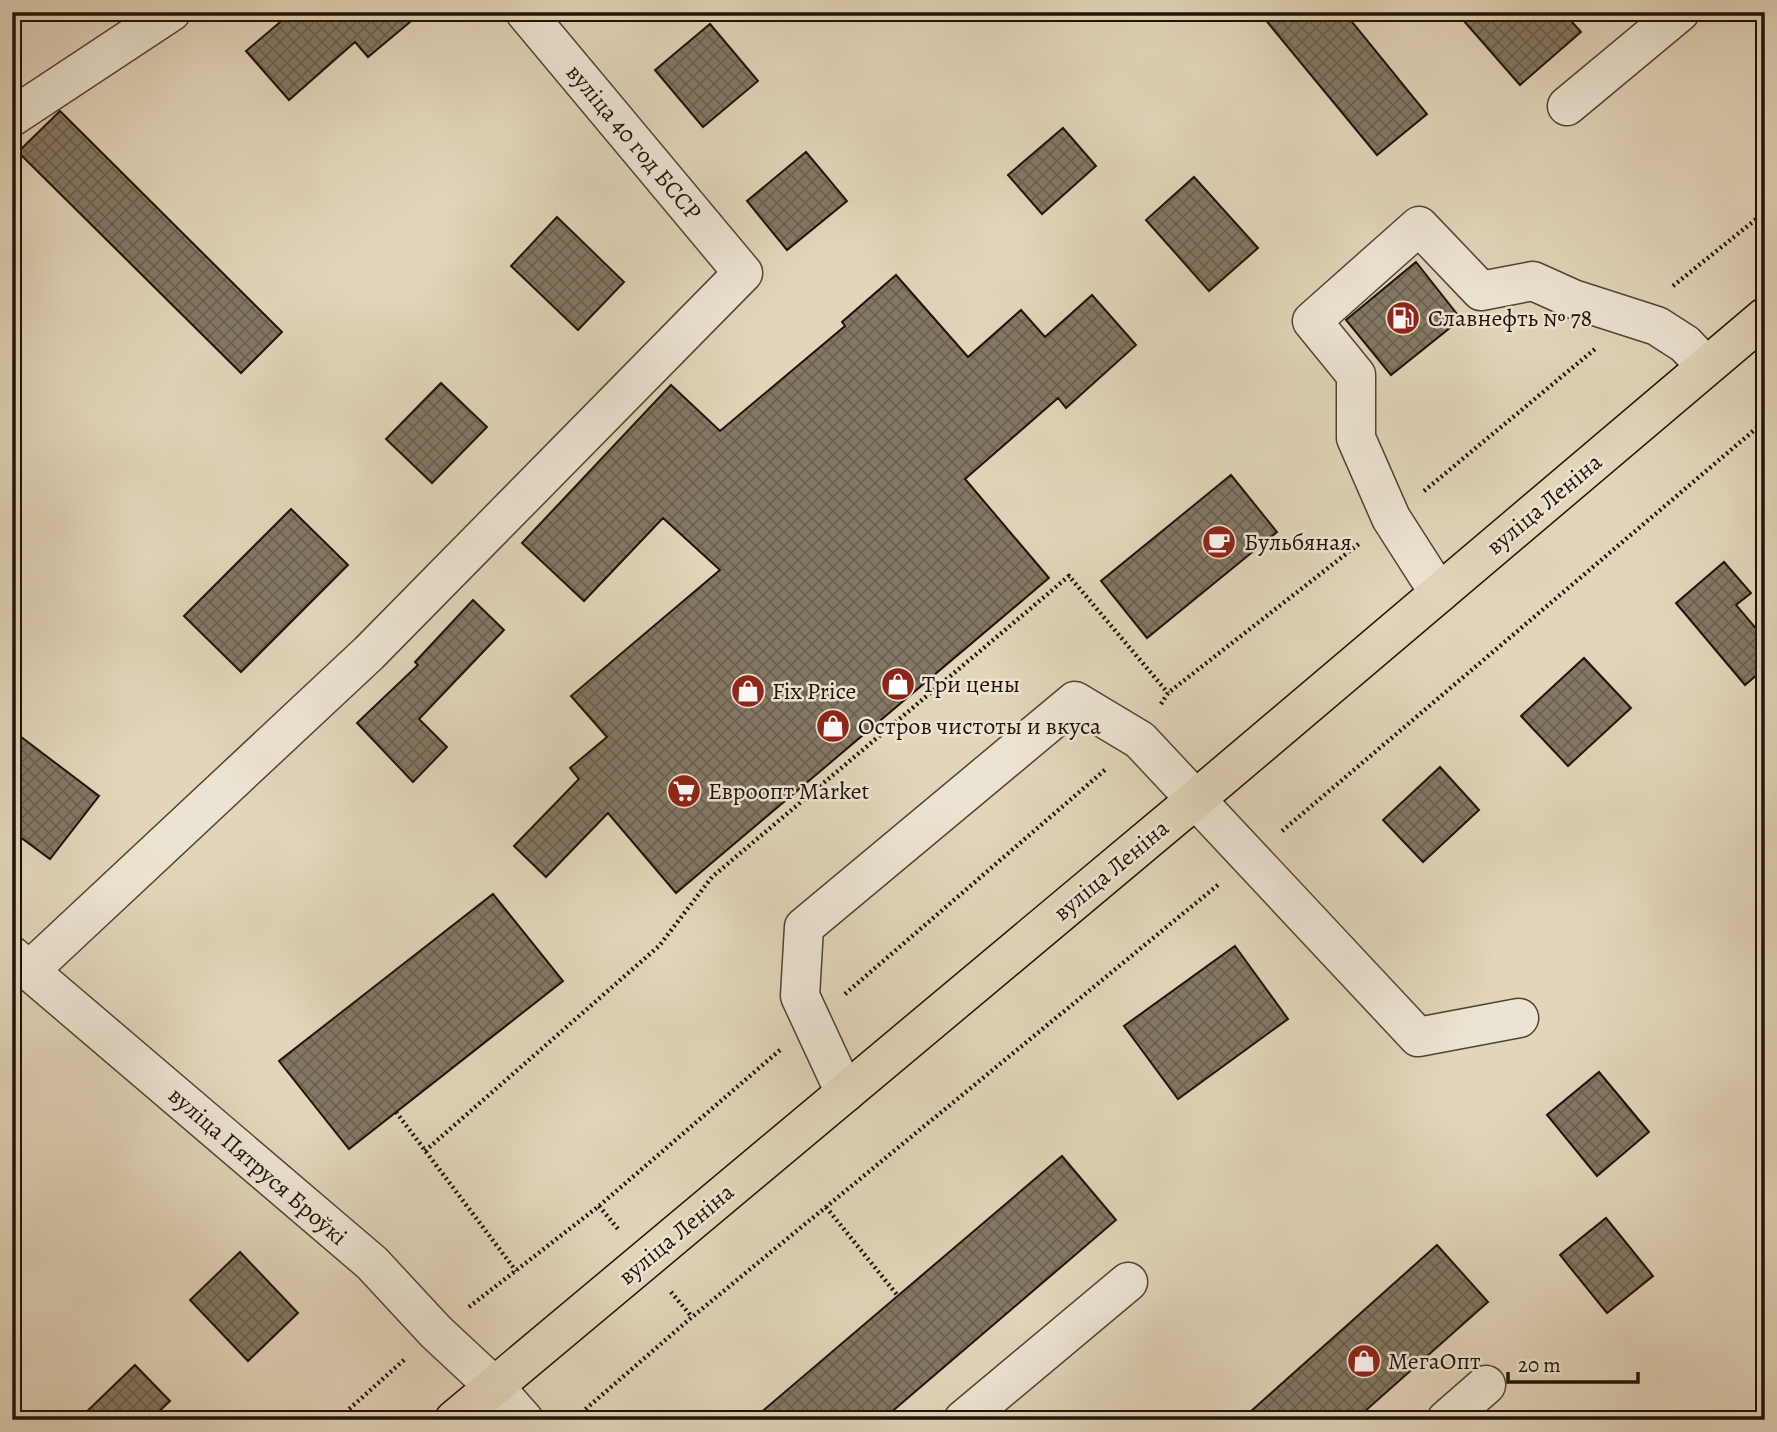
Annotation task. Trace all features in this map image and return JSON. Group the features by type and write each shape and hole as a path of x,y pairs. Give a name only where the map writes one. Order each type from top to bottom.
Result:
{"main road":[{"name":"вуліца Леніна","path":"454,1420 1196,799 1765,317"}],"street":[{"path":"12,117 171,12"},
{"name":"вуліца 40 год БССР","path":"21,963 369,653 743,273 525,12"},
{"path":"1567,106 1680,12"},
{"path":"1439,593 1391,518 1356,438 1356,375 1312,321 1419,226 1481,291 1533,281 1573,299 1657,326 1685,344 1706,366"},
{"path":"845,1093 800,996 804,927 1075,701 1140,740 1418,1037 1519,1018"},
{"name":"вуліца Пятруся Броўкі","path":"21,963 372,1263 436,1332 495,1387 524,1420"},
{"path":"963,1420 1128,1282"},
{"path":"1446,1420 1486,1385"}],"path":[{"path":"337,1420 436,1332 599,1206 1140,740 1168,693 1391,518 1765,212"},
{"path":"573,1420 826,1207 1251,857 1765,421"},
{"path":"425,1151 659,946 712,877 1069,576 1168,693"},
{"path":"396,1112 516,1271"},
{"path":"826,1207 898,1296"}],"building":[{"path":"292,12 422,12 368,57 355,42 289,100 246,51"},
{"path":"1259,12 1344,12 1427,114 1377,155"},
{"path":"1456,12 1563,12 1581,32 1520,85"},
{"path":"710,24 758,81 703,127 655,70"},
{"path":"60,111 282,332 241,373 18,152"},
{"path":"1063,128 1096,166 1042,214 1008,175"},
{"path":"806,152 847,201 787,250 747,201"},
{"path":"1194,177 1258,248 1209,291 1146,220"},
{"path":"557,217 624,282 578,330 511,266"},
{"name":"Славнефть № 78","path":"1416,262 1461,319 1391,375 1346,320"},
{"path":"896,275 968,357 1021,310 1045,337 1092,295 1136,345 1066,408 1058,398 965,479 1049,578 676,893 608,813 546,877 514,846 579,779 570,768 607,737 571,696 720,570 663,518 584,601 522,543 671,385 720,431 845,326 842,322"},
{"path":"441,383 487,427 432,483 386,439"},
{"path":"1231,475 1277,532 1147,638 1101,581"},
{"path":"291,509 348,565 241,672 184,616"},
{"path":"1724,562 1751,593 1736,605 1765,639 1765,668 1745,685 1676,603"},
{"path":"473,600 504,630 419,719 447,747 413,782 357,723 418,665 415,662"},
{"path":"1584,658 1631,708 1568,766 1521,716"},
{"path":"12,730 99,796 50,859 12,831"},
{"path":"1440,767 1479,810 1423,862 1383,820"},
{"path":"493,894 563,981 349,1149 279,1061"},
{"path":"1235,946 1288,1019 1178,1099 1124,1026"},
{"path":"1599,1072 1649,1132 1597,1176 1547,1115"},
{"path":"1062,1156 1116,1220 882,1420 752,1420"},
{"path":"1606,1218 1653,1276 1607,1313 1560,1255"},
{"name":"МегаОпт","path":"1437,1245 1488,1302 1355,1420 1241,1420"},
{"path":"240,1252 298,1313 248,1361 190,1300"},
{"path":"135,1365 170,1401 150,1420 78,1420"}],"place":[{"name":"Славнефть № 78","path":"1403,318"},
{"name":"Бульбяная","path":"1219,542"},
{"name":"Три цены","path":"898,684"},
{"name":"Fix Price","path":"748,691"},
{"name":"Остров чистоты и вкуса","path":"833,726"},
{"name":"Евроопт Market","path":"684,791"},
{"name":"МегаОпт","path":"1364,1361"}]}
